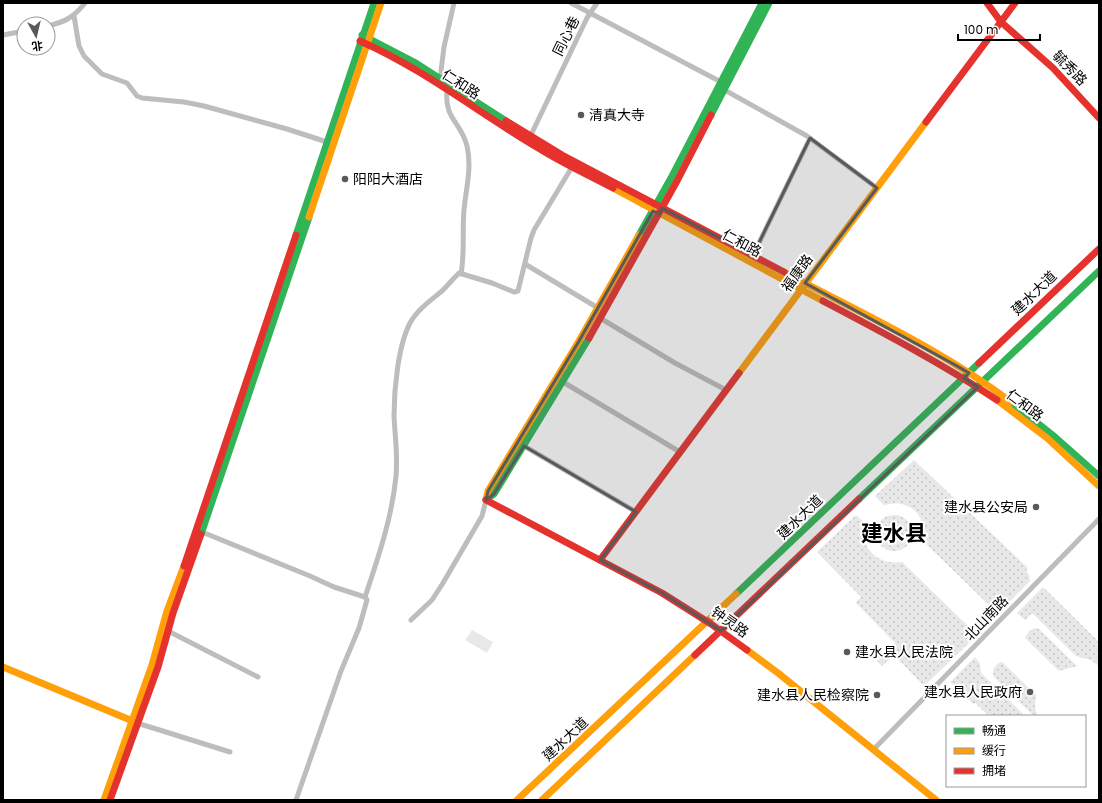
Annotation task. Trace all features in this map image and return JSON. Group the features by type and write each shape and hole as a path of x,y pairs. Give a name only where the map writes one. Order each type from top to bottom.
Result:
{"main road":[{"path":"110,800 167,612 229,442 364,39 374,3"},
{"path":"104,800 134,722 158,667 173,613 202,532 229,442 327,142 364,39 380,3"},
{"path":"486,500 494,494 563,382 600,318 658,210 762,3"},
{"path":"721,86 769,3"},
{"name":"毓秀路","path":"987,3 1001,22 1053,68 1099,118"},
{"name":"福康路","path":"600,560 1015,3"},
{"name":"仁和路","path":"364,39 410,60 530,137 658,210 753,255 803,286"},
{"name":"仁和路","path":"364,39 524,140 572,167 803,286 912,340 1042,425 1099,476"},
{"path":"486,500 488,491 658,210"},
{"name":"建水大道","path":"516,800 528,791 708,622 1099,250"},
{"name":"建水大道","path":"542,800 1099,271"},
{"name":"仁和路","path":"980,385 1063,452 1099,486"},
{"name":"钟灵路","path":"486,500 662,593 708,622 778,673 936,800"},
{"path":"3,667 134,722"}],"street":[{"path":"56,24 74,16 85,3"},
{"path":"440,79 445,42 454,3"},
{"path":"571,3 591,13 597,3"},
{"name":"同心巷","path":"530,137 591,13 793,127 877,188"},
{"path":"74,16 79,46 84,56 102,74 127,83 137,96 142,98 184,102 204,106 327,142"},
{"path":"3,35 16,33"},
{"path":"447,90 446,100 448,109 464,138 468,157 468,181 464,210 464,260 461,274"},
{"path":"753,255 810,138"},
{"path":"296,800 341,671 359,628 367,600 365,597 383,543 393,504 397,457 394,416 395,391 398,367 409,326 416,315 459,273 516,292 518,291 534,230 572,167"},
{"path":"525,264 598,308"},
{"path":"600,318 675,363 726,390"},
{"path":"563,382 680,452"},
{"path":"524,446 636,512"},
{"path":"411,620 432,600 443,583 482,516 486,500"},
{"name":"北山南路","path":"873,750 1099,519"},
{"path":"202,532 334,587 365,597"},
{"path":"168,631 258,677"},
{"path":"134,722 230,752"}],"highlighted area":[{"path":"810,138 877,188 805,283 969,373 964,378 978,387 721,631 662,593 600,560 636,512 524,446 494,494 486,500 488,491 579,341 653,211 659,214 662,208 753,255"}],"shaded area":[{"path":"914,460 1028,568 1026,571 1029,575 1030,581 1004,607 990,606 923,541 924,532 922,523 915,511 909,506 902,504 893,503 884,505 875,496"},
{"path":"856,515 864,522 864,539 867,547 872,553 885,561 902,562 967,625 969,630 969,643 924,686 894,655 882,666 877,661 895,643 856,603 861,597 817,552"},
{"path":"898,515 907,520 911,526 911,540 907,546 898,551 890,551 881,546 877,540 876,529 881,520 887,516"},
{"path":"1043,587 1099,642 1099,666 1091,660 1076,656 1033,614 1025,620 1017,613"},
{"path":"1035,628 1039,629 1077,666 1059,671 1025,638 1029,631"},
{"path":"472,630 493,642 487,653 465,640"},
{"path":"975,657 980,664 981,673 1024,715 988,715 975,703 973,704 950,682"},
{"path":"1002,662 1036,695 1035,707 1037,715 1033,715 994,677 993,672 997,664"}],"traffic: fast":[{"path":"296,235 374,3"},
{"path":"639,235 671,178 762,3"},
{"path":"711,115 769,3"},
{"path":"362,35 414,62 506,121"},
{"path":"201,534 309,217"},
{"path":"859,499 1099,271"},
{"path":"486,500 494,494 589,338"},
{"path":"736,594 979,363"},
{"path":"1011,402 1055,437 1099,476"}],"traffic: slow":[{"path":"309,217 381,3"},
{"path":"739,373 926,122"},
{"path":"613,188 823,301"},
{"path":"486,500 488,491 579,341 639,235"},
{"path":"784,272 929,348 957,365 1011,402"},
{"path":"997,400 1047,438 1099,486"},
{"path":"104,800 152,665 167,611 184,566"},
{"path":"517,800 736,594"},
{"path":"747,650 778,673 936,800"},
{"path":"542,800 695,655"},
{"path":"3,667 135,722"}],"traffic: jam":[{"path":"987,3 1001,22 1053,68 1099,118"},
{"path":"926,122 1015,3"},
{"path":"360,41 384,52 429,78 567,165 613,188"},
{"path":"589,338 677,181 711,115"},
{"path":"506,121 562,155 784,272"},
{"path":"184,566 296,235"},
{"path":"979,363 1099,249"},
{"path":"823,301 933,361 997,400"},
{"path":"600,560 739,373"},
{"path":"695,655 859,499"},
{"path":"486,500 662,593 711,624 747,650"},
{"path":"110,800 158,667 173,613 201,534"}],"place":[{"name":"清真大寺","path":"581,115"},
{"name":"阳阳大酒店","path":"345,179"},
{"name":"建水县公安局","path":"1036,507"},
{"name":"建水县人民法院","path":"847,652"},
{"name":"建水县人民政府","path":"1030,692"},
{"name":"建水县人民检察院","path":"877,695"}],"district":[{"name":"建水县","path":"894,533"}]}
